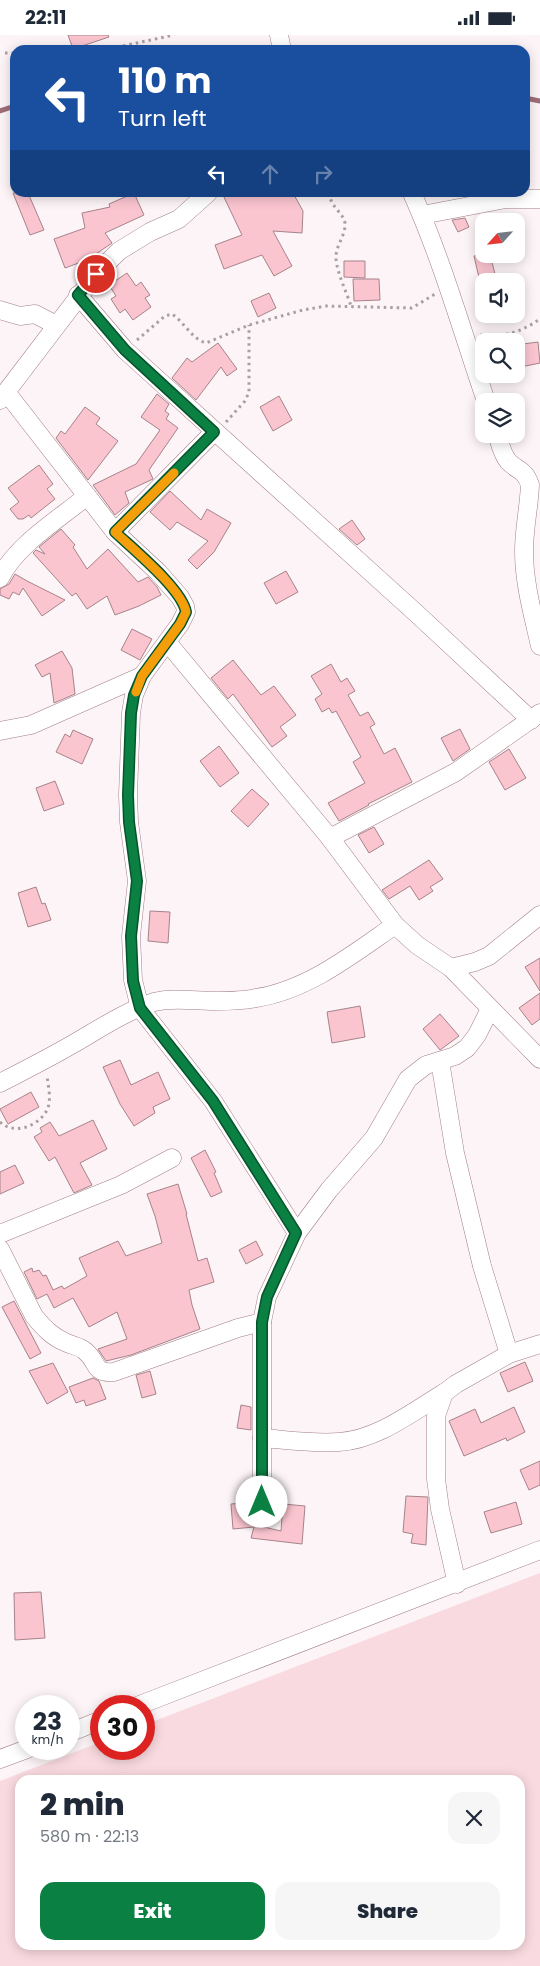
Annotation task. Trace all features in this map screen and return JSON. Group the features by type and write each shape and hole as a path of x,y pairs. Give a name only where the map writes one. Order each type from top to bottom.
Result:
{"street":[{"path":"204,197 179,219 150,232 119,251 78,295 3,397 115,532 158,573 180,597 185,606 185,616 142,676 134,695 131,713 128,795 129,822 137,881 131,936 133,981 140,1008 213,1101 296,1233"},
{"path":"414,197 465,334 483,393"},
{"path":"422,215 506,199 540,199"},
{"path":"78,295 125,350 409,607 535,717 456,771 330,837"},
{"path":"0,310 20,316 35,314 56,325"},
{"path":"115,532 214,432"},
{"path":"501,443 508,460 521,469 528,477 530,485 524,542 524,565 528,595 540,646"},
{"path":"0,578 5,568 23,548 87,497"},
{"path":"167,642 330,837 395,925 417,945 451,968 540,1059"},
{"path":"0,731 31,725 142,676"},
{"path":"451,968 476,962 489,955 540,915"},
{"path":"0,1083 46,1060 109,1023 156,1002 181,999 216,1001 255,999 279,993 330,969 395,925"},
{"path":"262,1502 262,1322 267,1297 296,1233 329,1190 374,1138 408,1079 426,1065 455,1057 466,1048 477,1035 490,1009"},
{"path":"440,1061 455,1153 482,1266 509,1354"},
{"path":"0,1235 121,1185 172,1158"},
{"path":"0,1249 34,1316 41,1325 50,1334 86,1351 98,1369 104,1373 121,1370 238,1328 262,1322"},
{"path":"262,1438 341,1442 363,1438 390,1425 509,1354 540,1344"},
{"path":"444,1393 436,1416 436,1479 440,1509 457,1584"},
{"path":"155,1699 457,1584 540,1550"},
{"path":"0,1759 15,1753"}],"path":[{"path":"127,45 174,35"},
{"path":"5,53 10,53"},
{"path":"329,197 330,203 341,213 345,221 344,231 337,248 336,259 351,306"},
{"path":"125,350 165,316 172,314 200,341 206,343 250,325 303,310 326,306 412,308 448,287"},
{"path":"465,334 493,336 512,334 540,319"},
{"path":"214,432 246,401 249,392 250,325"},
{"path":"0,1122 7,1128 16,1130 37,1121 46,1111 49,1091 46,1060"}],"shaded area":[{"path":"540,1573 540,1966 0,1966 0,1781 15,1775 15,1950 525,1950 525,1775 16,1775 54,1760 80,1760 80,1750 90,1746 90,1760 155,1760 155,1721"}],"building":[{"path":"68,35 108,35 109,37 85,45 72,45"},
{"path":"15,197 30,197 44,230 30,235"},
{"path":"125,197 136,197 144,215 105,233 112,243 87,260 65,268 54,239 85,228 82,213 110,207 109,204"},
{"path":"224,197 295,197 303,211 302,233 273,231 292,266 274,276 262,255 224,269 215,245 242,235"},
{"path":"465,218 469,227 458,232 452,220"},
{"path":"344,261 365,261 365,278 344,277"},
{"path":"476,263 492,263 495,273 478,273"},
{"path":"127,273 136,286 141,282 150,295 145,298 151,307 133,320 125,309 120,313 111,299 116,296 109,285"},
{"path":"353,279 379,279 380,300 354,301"},
{"path":"269,293 276,308 258,317 251,301"},
{"path":"538,342 540,363 525,366 525,344"},
{"path":"218,343 237,369 227,376 221,367 196,400 172,378 187,358 192,362"},
{"path":"157,394 169,404 165,411 169,414 166,419 178,428 149,470 153,479 125,492 129,503 115,515 93,485 136,464 160,430 141,417"},
{"path":"279,396 292,420 273,431 260,407"},
{"path":"85,407 100,418 96,424 118,441 88,480 56,438 61,431 65,434"},
{"path":"39,465 53,484 47,489 55,499 31,518 29,515 23,519 18,519 10,509 19,502 8,488"},
{"path":"170,491 201,520 207,509 231,523 214,552 197,569 188,560 208,541 177,522 170,530 150,512"},
{"path":"352,520 365,539 357,545 339,529"},
{"path":"61,529 75,545 73,547 87,569 108,549 138,582 148,577 161,595 115,615 107,596 87,609 76,593 72,596 33,553 36,550 45,554 39,547"},
{"path":"286,571 298,592 276,604 264,583"},
{"path":"15,574 65,600 42,616 23,588 19,595 13,592 9,599 0,595 0,589 9,584"},
{"path":"132,629 152,639 140,660 121,650"},
{"path":"62,651 72,668 75,694 54,703 50,673 42,677 35,665"},
{"path":"233,660 261,695 274,686 296,715 280,727 287,736 272,747 233,694 228,699 211,678"},
{"path":"331,664 341,682 347,678 355,691 348,695 360,716 368,712 375,724 370,727 384,754 395,748 412,782 339,821 328,803 365,783 353,762 361,757 336,711 332,713 329,708 322,712 315,699 322,694 311,676"},
{"path":"460,729 470,749 453,761 441,738"},
{"path":"73,730 93,739 82,764 56,752 65,734 70,737"},
{"path":"219,746 239,773 220,787 200,761"},
{"path":"509,749 526,778 505,790 489,762"},
{"path":"55,781 64,804 44,811 36,788"},
{"path":"252,789 269,804 248,827 231,811"},
{"path":"374,827 384,844 369,853 358,835"},
{"path":"429,860 443,879 430,887 433,891 419,900 410,886 389,899 382,890"},
{"path":"36,887 42,904 45,903 51,920 28,927 18,893"},
{"path":"150,911 170,912 168,943 148,941"},
{"path":"540,958 540,991 525,967"},
{"path":"540,993 540,1019 532,1025 519,1008"},
{"path":"360,1006 365,1037 332,1043 327,1012"},
{"path":"440,1014 459,1036 440,1050 423,1029"},
{"path":"120,1060 131,1085 158,1072 170,1099 153,1107 155,1113 134,1126 120,1104 103,1067"},
{"path":"31,1092 39,1107 8,1124 0,1109"},
{"path":"93,1120 107,1149 80,1163 92,1185 74,1193 55,1157 49,1161 34,1137 42,1132 40,1128 50,1122 59,1136"},
{"path":"205,1150 216,1172 214,1173 222,1192 211,1197 191,1158"},
{"path":"15,1165 24,1183 0,1194 0,1172"},
{"path":"178,1184 198,1261 207,1258 214,1282 189,1290 200,1329 131,1355 106,1361 98,1349 127,1339 117,1312 89,1327 73,1298 54,1308 47,1294 37,1299 24,1272 32,1268 33,1272 39,1270 43,1276 46,1275 53,1290 62,1286 64,1289 87,1276 79,1258 118,1241 126,1256 162,1243 147,1194"},
{"path":"256,1241 263,1255 246,1264 239,1250"},
{"path":"14,1301 41,1353 30,1359 2,1307"},
{"path":"525,1362 533,1381 508,1392 500,1373"},
{"path":"53,1363 68,1392 47,1404 29,1371"},
{"path":"150,1371 156,1394 142,1398 136,1375"},
{"path":"93,1378 99,1381 106,1399 86,1406 84,1400 76,1403 69,1387"},
{"path":"241,1405 251,1407 251,1430 237,1428"},
{"path":"514,1407 525,1432 507,1441 506,1438 464,1456 449,1421 475,1409 481,1423"},
{"path":"540,1461 540,1485 529,1490 520,1470"},
{"path":"406,1496 428,1497 426,1545 411,1543 413,1534 403,1532"},
{"path":"516,1502 522,1524 491,1533 484,1512"},
{"path":"244,1503 244,1508 253,1508 255,1525 281,1531 283,1504 305,1506 302,1544 251,1538 254,1527 233,1529 231,1504"},
{"path":"41,1592 45,1638 15,1640 14,1593"}],"waterway":[{"path":"530,99 540,101"},
{"path":"0,111 10,108"}],"slow traffic":[{"path":"136,692 142,676 180,624 186,612 180,597 115,532 174,473"}],"route":[{"path":"96,274 78,295 125,350 214,432 115,532 180,597 186,612 180,624 142,676 134,695 131,713 128,750 128,795 129,822 137,881 131,936 131,959 133,981 140,1008 213,1101 254,1163 296,1233 267,1297 262,1322 262,1502"}]}
